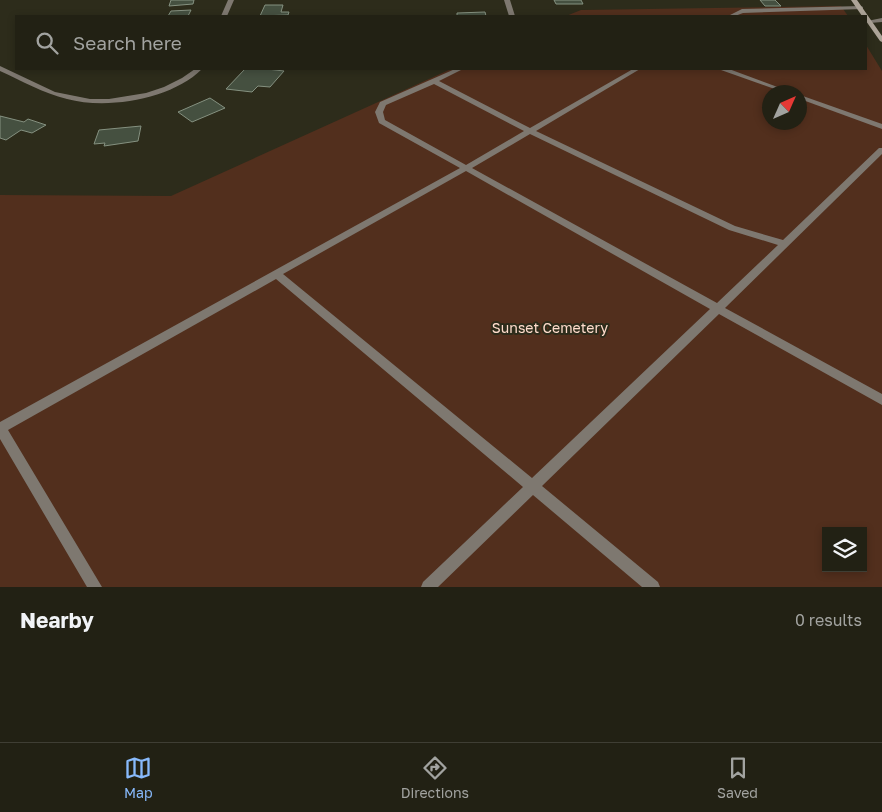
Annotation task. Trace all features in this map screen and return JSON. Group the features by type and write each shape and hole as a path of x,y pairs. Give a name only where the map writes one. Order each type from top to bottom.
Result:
{"main road":[{"path":"854,0 867,15"},
{"path":"867,16 882,40"}],"street":[{"path":"224,15 231,0"},
{"path":"507,0 512,15"},
{"path":"733,15 742,11 862,8"},
{"path":"870,20 882,20"},
{"path":"0,68 54,93 85,101 116,100 145,96 169,88 198,70"},
{"path":"458,70 383,104 379,112 382,121 882,400"},
{"path":"95,587 0,428 466,168 635,70"},
{"path":"726,70 768,85"},
{"path":"434,81 530,131 732,228 786,244"},
{"path":"807,100 882,127"},
{"path":"428,587 882,150"},
{"path":"275,273 652,587"}],"green space":[{"path":"841,6 847,15 568,15 581,10"},
{"name":"Sunset Cemetery","path":"867,47 882,71 882,587 0,587 0,195 171,196 449,70 867,70"}],"building":[{"path":"171,0 194,0 193,4 169,6"},
{"path":"554,0 581,0 583,4 556,4"},
{"path":"760,0 775,0 781,6 765,6"},
{"path":"265,5 283,5 281,12 289,12 288,15 260,15"},
{"path":"191,10 188,15 169,15 171,11"},
{"path":"485,12 486,15 457,15 457,13"},
{"path":"244,70 284,71 270,87 258,86 252,92 226,89"},
{"path":"210,98 225,108 192,122 178,112"},
{"path":"0,116 24,122 28,119 46,125 32,133 21,130 6,140 0,138"},
{"path":"141,126 138,141 104,146 105,143 94,144 99,130"}]}
